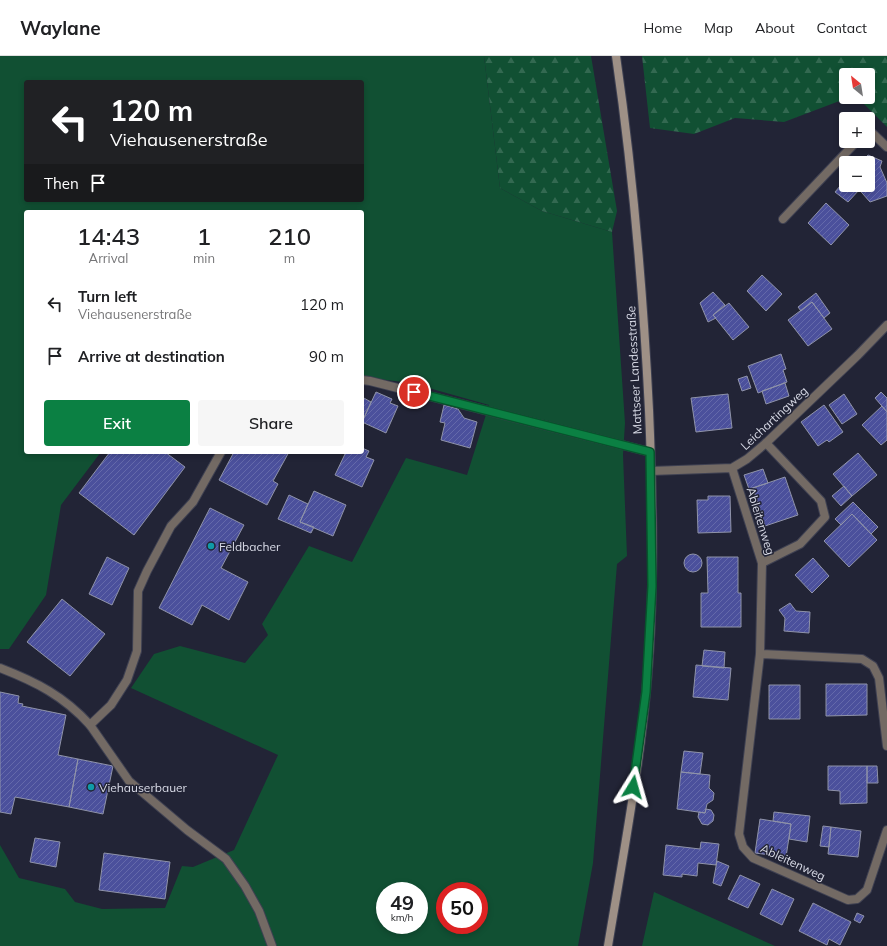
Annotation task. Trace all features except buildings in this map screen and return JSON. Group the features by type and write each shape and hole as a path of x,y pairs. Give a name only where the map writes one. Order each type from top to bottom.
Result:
{"main road":[{"name":"Mattseer Landesstraße","path":"608,946 629,818 646,692 652,586 651,471 646,362 634,199 616,56"}],"street":[{"path":"875,136 887,148"},
{"path":"783,218 850,148"},
{"name":"Leichartingweg","path":"651,471 732,468 747,459 766,443 858,355 887,325"},
{"path":"364,380 650,452"},
{"path":"762,563 800,544 825,517 821,501 766,443"},
{"path":"90,725 111,705 126,680 137,651 138,591 147,570 171,526 193,502 220,454"},
{"name":"Ableitenweg","path":"732,468 762,563 760,654 739,834 743,847 753,858 848,900 858,899 867,890 887,830"},
{"path":"760,654 862,659 873,666 879,678 887,746"},
{"path":"0,668 32,681 62,698 90,725 130,781 187,830 226,859 245,886 259,911 272,946"}],"green space":[{"path":"0,56 484,56 500,188 542,211 612,232 625,423 623,455 627,556 617,564 593,863 578,946 0,946 0,845 19,878 65,889 75,902 102,909 165,908 182,866 193,867 234,850 278,755 131,688 154,654 180,646 245,663 268,635 262,624 309,546 352,562 406,458 467,475 489,405 411,383 364,377 364,210 24,210 24,454 99,454 61,505 46,595 9,649 0,649"},
{"path":"484,56 591,56 617,211 612,232 542,211 500,188"},
{"path":"642,56 887,56 887,127 875,115 875,112 872,112 864,104 875,104 875,68 839,68 839,101 784,122 735,118 694,134 650,128"},
{"path":"654,892 775,946 642,946"}],"place":[{"name":"Feldbacher","path":"211,546"},
{"name":"Viehauserbauer","path":"91,787"}],"route":[{"path":"414,392 650,452 652,586 646,692 633,787"}]}
